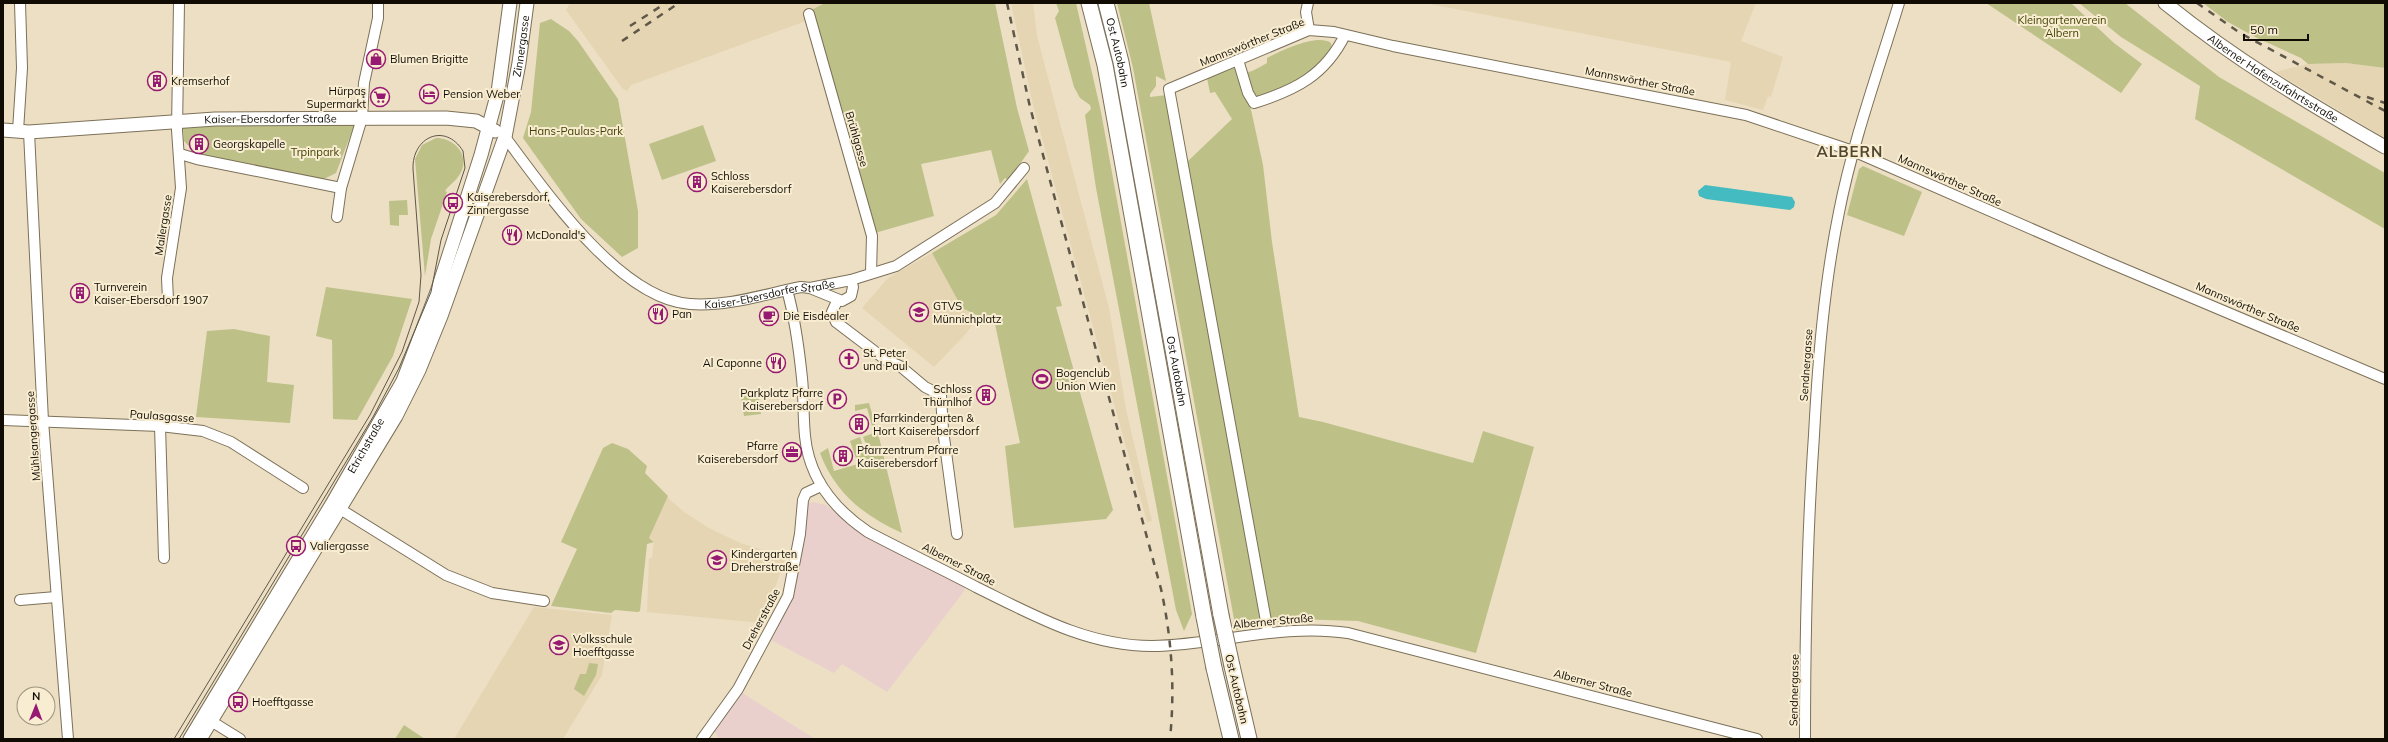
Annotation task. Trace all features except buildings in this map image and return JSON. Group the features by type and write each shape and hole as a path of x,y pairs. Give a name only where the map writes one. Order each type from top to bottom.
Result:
{"highway":[{"name":"Ost Autobahn","path":"1089,3 1105,65 1204,617 1214,668 1231,739"},
{"name":"Ost Autobahn","path":"1106,3 1121,62 1221,615 1249,739"}],"main road":[{"name":"Zinnergasse","path":"488,127 498,92 510,3"},
{"name":"Zinnergasse","path":"505,137 519,63 528,3"},
{"name":"Alberner Hafenzufahrtsstraße","path":"2165,3 2246,64 2284,89 2385,147"},
{"name":"Kaiser-Ebersdorfer Straße","path":"3,130 23,131 178,121 466,118 488,127 505,137"},
{"name":"Etrichstraße","path":"190,739 329,508 403,381 437,292 488,127"},
{"name":"Etrichstraße","path":"200,739 396,416 419,370 441,316 505,137"}],"street":[{"name":"Mühlsangergasse","path":"20,3 23,131 56,597 68,739"},
{"path":"179,3 177,130 180,154 197,160 341,188"},
{"path":"337,217 341,188 362,118 364,83 378,18 378,3"},
{"path":"1308,3 1306,12 1309,30"},
{"name":"Sendnergasse","path":"1805,739 1808,538 1819,353 1830,261 1853,150 1898,3"},
{"name":"Brühlgasse","path":"809,14 872,236 871,273"},
{"name":"Mannswörther Straße","path":"1268,632 1169,89 1309,30 1345,35 1392,46 1746,115 1853,150 2097,258 2385,379"},
{"path":"1238,60 1248,92 1254,103 1285,93 1304,83 1339,48 1345,35"},
{"name":"Kaiser-Ebersdorfer Straße","path":"505,137 596,250 608,261 661,297 674,302 705,304 787,290 810,288 851,280 896,266 976,216 994,203 1024,168"},
{"name":"Mailergasse","path":"168,300 167,278 181,188 180,154"},
{"path":"810,288 837,301 847,300 853,287 851,280"},
{"path":"787,290 793,309 801,370 806,446 821,486"},
{"path":"837,301 832,312 836,322 886,360 900,366 925,387 941,395 943,430 957,534"},
{"name":"Paulasgasse","path":"3,420 160,426 203,431 231,442 303,488"},
{"path":"160,426 164,558"},
{"name":"Alberner Straße","path":"821,486 846,516 868,532 1068,631 1104,642 1153,646 1268,632 1314,629 1362,636 1757,739"},
{"name":"Dreherstraße","path":"702,739 735,695 788,596 800,534 804,496 811,490 821,486"},
{"path":"340,510 446,575 492,593 544,601"},
{"path":"20,600 56,597"},
{"path":"211,721 240,739"}],"shaded area":[{"path":"570,3 825,3 804,13 806,21 631,85 627,91 622,88 566,10"},
{"path":"1011,3 1033,3 1037,36 1109,308 1126,409 1152,521 1147,522 1108,382 1033,105"},
{"path":"1424,3 1756,3 1741,41 1783,57 1771,97 1768,96 1763,110 1725,100 1731,62"},
{"path":"2346,63 2385,68 2385,138 2275,72 2308,64"},
{"name":"GTVS Münnichplatz","path":"932,253 962,308 979,317 964,336 934,367 862,308 888,278"},
{"name":"Kindergarten Dreherstraße","path":"667,497 684,512 709,528 740,543 786,557 762,623 647,612 649,558 652,558 654,540 649,538"},
{"path":"813,502 826,505 849,524 966,586 962,594 887,692 842,664 834,673 769,639 792,598 803,549 806,508 809,503"},
{"name":"Volksschule Hoefftgasse","path":"534,607 612,615 602,675 563,739 454,739"},
{"path":"741,692 815,739 719,739 714,730"}],"green space":[{"path":"825,3 995,3 1017,108 1029,151 1009,180 1005,178 1000,184 991,150 921,164 934,216 875,233 811,10"},
{"path":"1056,3 1076,3 1101,112 1192,614 1184,631 1176,610 1096,188 1085,115 1091,109 1090,105 1080,98 1074,87 1055,18 1059,11"},
{"path":"1117,3 1149,3 1166,81 1156,76 1156,86 1150,94 1150,97 1167,95 1188,161 1232,119 1215,92 1210,93 1207,78 1234,68 1243,72 1250,72 1267,63 1267,58 1299,44 1317,40 1325,40 1331,43 1332,48 1311,73 1250,105 1263,165 1272,242 1299,417 1323,422 1473,463 1483,431 1534,447 1476,653 1358,621 1293,619 1236,630 1133,68"},
{"name":"Kleingartenverein Albern","path":"1986,3 2071,3 2114,43 2142,64 2121,93"},
{"path":"2079,3 2125,3 2219,77 2385,173 2385,229 2195,119 2200,86 2121,37"},
{"path":"2203,3 2385,3 2385,68 2346,63 2308,64 2301,58 2257,38 2228,22"},
{"name":"Hans-Paulas-Park","path":"551,19 569,31 578,41 618,99 638,211 638,248 622,257 581,219 523,138 531,112 540,23"},
{"name":"Trpinpark","path":"352,122 354,126 336,173 320,181 197,155 184,141 183,127"},
{"path":"703,125 716,161 662,180 649,144"},
{"path":"436,138 449,141 459,149 462,154 463,167 460,174 445,191 447,192 431,239 425,276 415,159 422,145"},
{"path":"1863,166 1922,192 1904,236 1847,215 1859,169"},
{"name":"Bogenclub Union Wien","path":"1027,179 1062,306 1056,307 1113,510 1106,519 1014,528 1005,446 1020,443 995,324 962,308 932,253 996,215"},
{"path":"407,200 408,215 399,215 399,226 390,225 389,201"},
{"path":"326,287 412,299 393,356 357,420 333,419 332,340 316,336"},
{"path":"234,329 270,336 267,382 294,385 290,423 196,417 207,331"},
{"path":"758,389 761,414 744,416 740,391"},
{"path":"869,403 880,441 902,533 875,519 852,502 834,480 820,453 828,448 834,471 858,464 850,441 860,437 862,443 858,449 866,453 871,446 865,442 863,437 874,433 867,408 855,411 855,405"},
{"path":"612,443 628,449 647,466 645,473 668,496 649,538 654,542 647,544 640,611 615,610 611,613 551,606 577,549 561,542 603,448"},
{"path":"589,663 598,664 596,675 584,696 574,689 580,674 586,674"},
{"path":"404,725 425,739 395,739"}],"water":[{"path":"1705,185 1792,197 1795,202 1794,207 1790,210 1706,199 1699,196 1698,191"}],"tram line":[{"path":"174,739 370,415 402,352 419,302 421,275 413,169 414,158 418,149 431,137 447,137 456,142 463,151 465,168 441,240 431,292 399,368 373,417 179,739"}],"railway":[{"path":"630,26 666,3"},
{"path":"622,41 679,3"},
{"path":"1007,3 1030,107 1161,589 1168,626 1172,664 1172,720 1170,739"},
{"path":"2197,3 2240,33 2385,111"},
{"path":"2367,97 2385,103"}],"place":[{"name":"Blumen Brigitte","path":"376,59"},
{"name":"Kremserhof","path":"157,81"},
{"name":"Pension Weber","path":"429,94"},
{"name":"Hürpaş Supermarkt","path":"380,97"},
{"name":"Georgskapelle","path":"199,144"},
{"name":"Schloss Kaiserebersdorf","path":"697,182"},
{"name":"Kaiserebersdorf, Zinnergasse","path":"453,203"},
{"name":"McDonald's","path":"512,235"},
{"name":"Turnverein Kaiser-Ebersdorf 1907","path":"80,293"},
{"name":"GTVS Münnichplatz","path":"919,312"},
{"name":"Pan","path":"658,314"},
{"name":"Die Eisdealer","path":"769,316"},
{"name":"St. Peter und Paul","path":"849,359"},
{"name":"Al Caponne","path":"776,363"},
{"name":"Bogenclub Union Wien","path":"1042,379"},
{"name":"Schloss Thürnlhof","path":"986,395"},
{"name":"Parkplatz Pfarre Kaiserebersdorf","path":"837,399"},
{"name":"Pfarrkindergarten & Hort Kaiserebersdorf","path":"859,424"},
{"name":"Pfarre Kaiserebersdorf","path":"792,452"},
{"name":"Pfarrzentrum Pfarre Kaiserebersdorf","path":"843,456"},
{"name":"Valiergasse","path":"296,546"},
{"name":"Kindergarten Dreherstraße","path":"717,560"},
{"name":"Volksschule Hoefftgasse","path":"559,645"},
{"name":"Hoefftgasse","path":"238,702"}],"district":[{"name":"ALBERN","path":"1850,152"}]}
